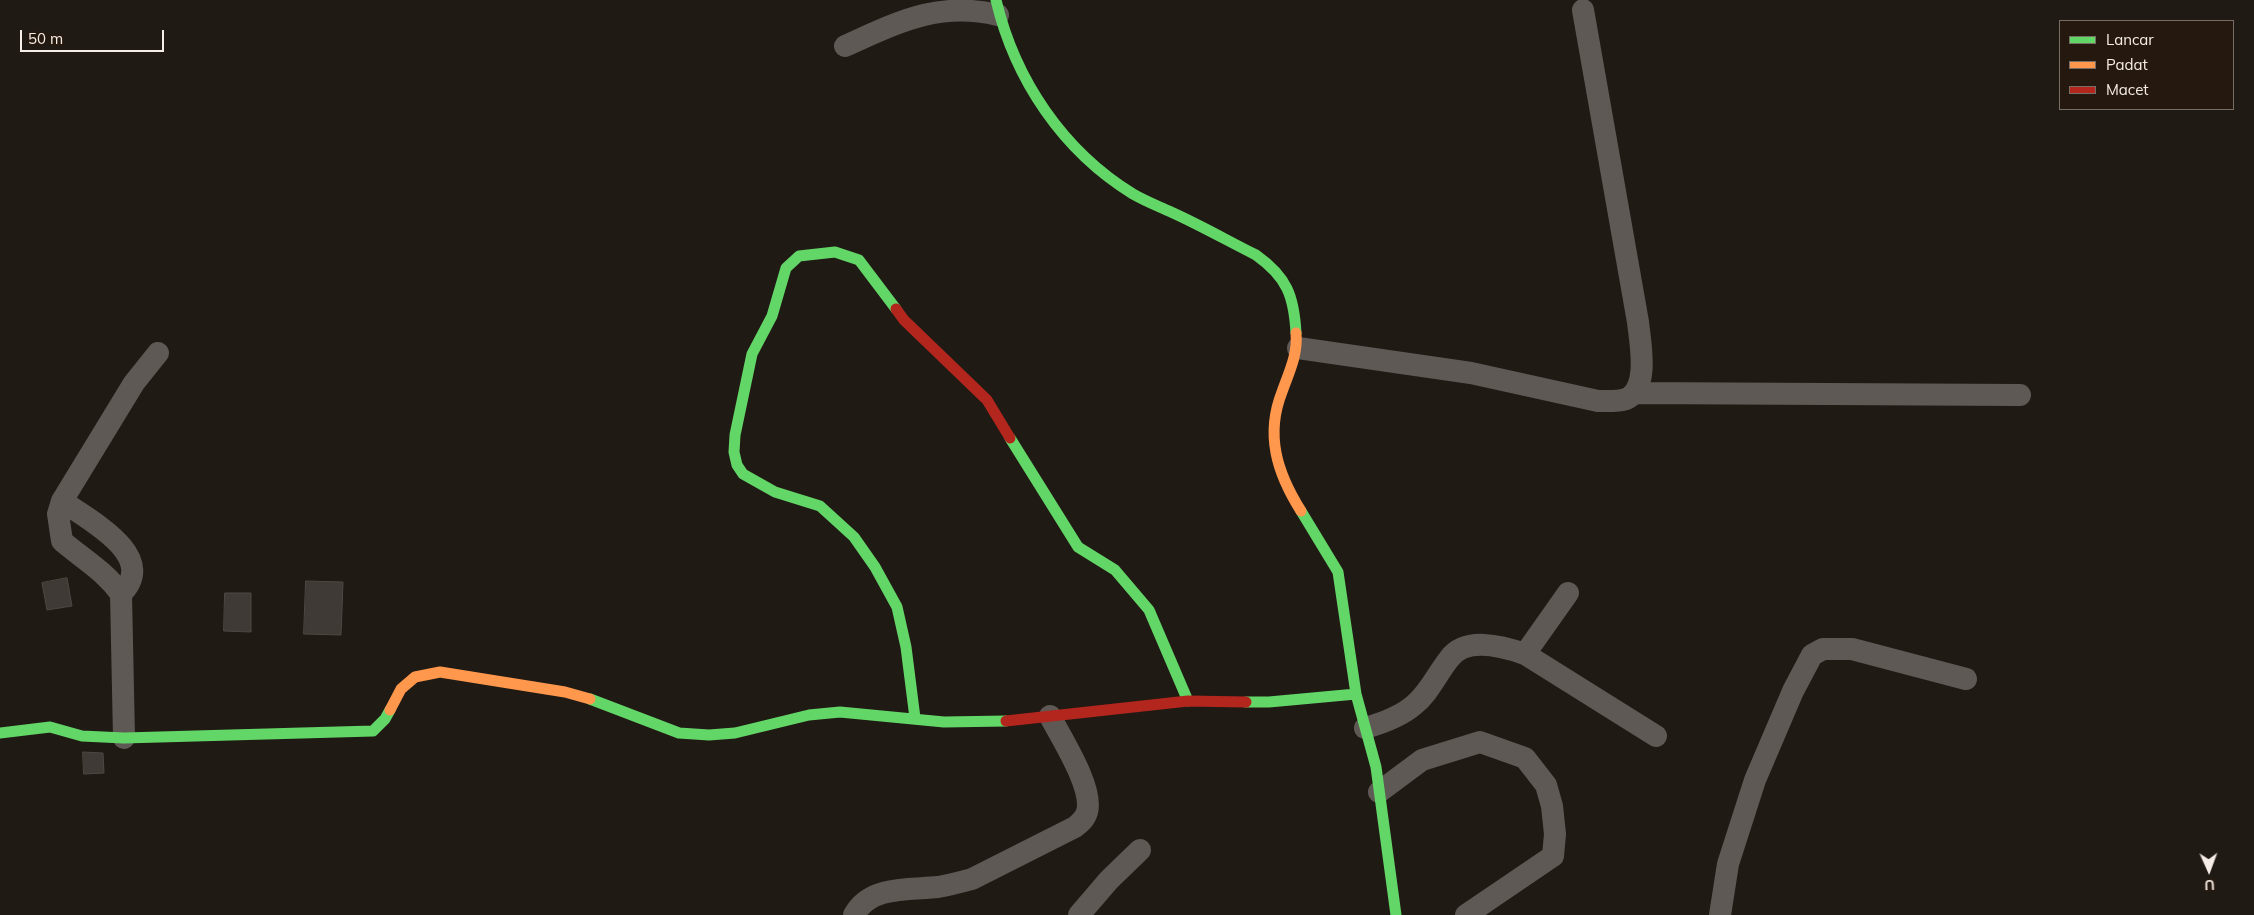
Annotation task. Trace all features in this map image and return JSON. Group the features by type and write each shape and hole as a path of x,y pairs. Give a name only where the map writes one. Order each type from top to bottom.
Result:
{"street":[{"path":"845,46 915,16 945,11 997,8 1007,44 1025,80 1063,135 1087,161 1130,192 1256,255 1274,267 1282,277 1295,306 1298,348 1274,410 1273,442 1277,462 1288,491 1330,554 1338,572 1356,694 1376,767 1396,915"},
{"path":"1298,348 1471,373 1598,401 1626,399 1635,393 1640,384 1642,369 1638,322 1583,10"},
{"path":"916,718 906,647 897,607 875,567 854,537 820,506 775,492 743,474 737,465 734,452 735,435 752,354 772,316 786,268 798,256 835,252 859,260 904,320 987,400 1078,546 1115,570 1149,610 1188,701"},
{"path":"124,738 121,594 113,582 96,566 62,541 58,514 62,501 134,383 158,353"},
{"path":"1635,393 2020,395"},
{"path":"62,501 111,535 121,544 128,555 132,574 131,581 121,594"},
{"path":"1524,654 1568,593"},
{"path":"1366,728 1398,716 1415,705 1450,657 1460,649 1468,646 1490,646 1506,648 1524,654 1656,736"},
{"path":"1720,915 1728,864 1755,780 1793,691 1812,654 1823,649 1852,649 1966,679"},
{"path":"0,734 50,727 82,736 124,738 373,731 386,719 401,689 415,678 440,672 565,692 598,701 679,733 709,735 736,733 809,715 840,712 944,722 999,722 1188,701 1270,702 1356,694"},
{"path":"854,915 867,900 881,893 946,885 972,879 1075,827 1083,820 1088,805 1083,782 1050,716"},
{"path":"1379,792 1422,760 1480,742 1525,758 1546,785 1552,806 1555,834 1553,856 1466,915"},
{"path":"1079,915 1109,880 1140,850"}],"building":[{"path":"67,578 72,606 47,610 42,583"},
{"path":"306,581 343,582 341,635 304,634"},
{"path":"225,593 251,593 251,632 224,631"},
{"path":"83,752 103,753 104,773 84,774"}],"traffic: fast":[{"path":"996,0 1004,30 1029,85 1045,111 1064,135 1108,177 1133,194 1214,233 1256,255 1267,263 1287,288 1291,298 1296,333"},
{"path":"896,309 859,260 835,252 799,256 786,268 772,316 752,354 735,435 734,452 737,465 743,474 775,492 820,506 854,537 875,567 897,607 906,647 915,718"},
{"path":"1010,438 1078,547 1115,570 1149,610 1188,701"},
{"path":"1301,511 1338,572 1356,694 1376,767 1396,915"},
{"path":"1246,702 1269,702 1356,694"},
{"path":"590,699 679,733 709,735 735,733 809,715 840,712 944,722 1006,721"},
{"path":"0,733 50,727 82,736 124,738 373,731 385,719 390,710"}],"traffic: slow":[{"path":"1296,333 1296,349 1277,408 1274,423 1274,439 1280,468 1301,511"},
{"path":"390,710 401,689 415,677 440,672 565,692 590,699"}],"traffic: jam":[{"path":"896,309 904,320 987,400 1010,438"},
{"path":"1006,721 1188,701 1246,702"}]}
